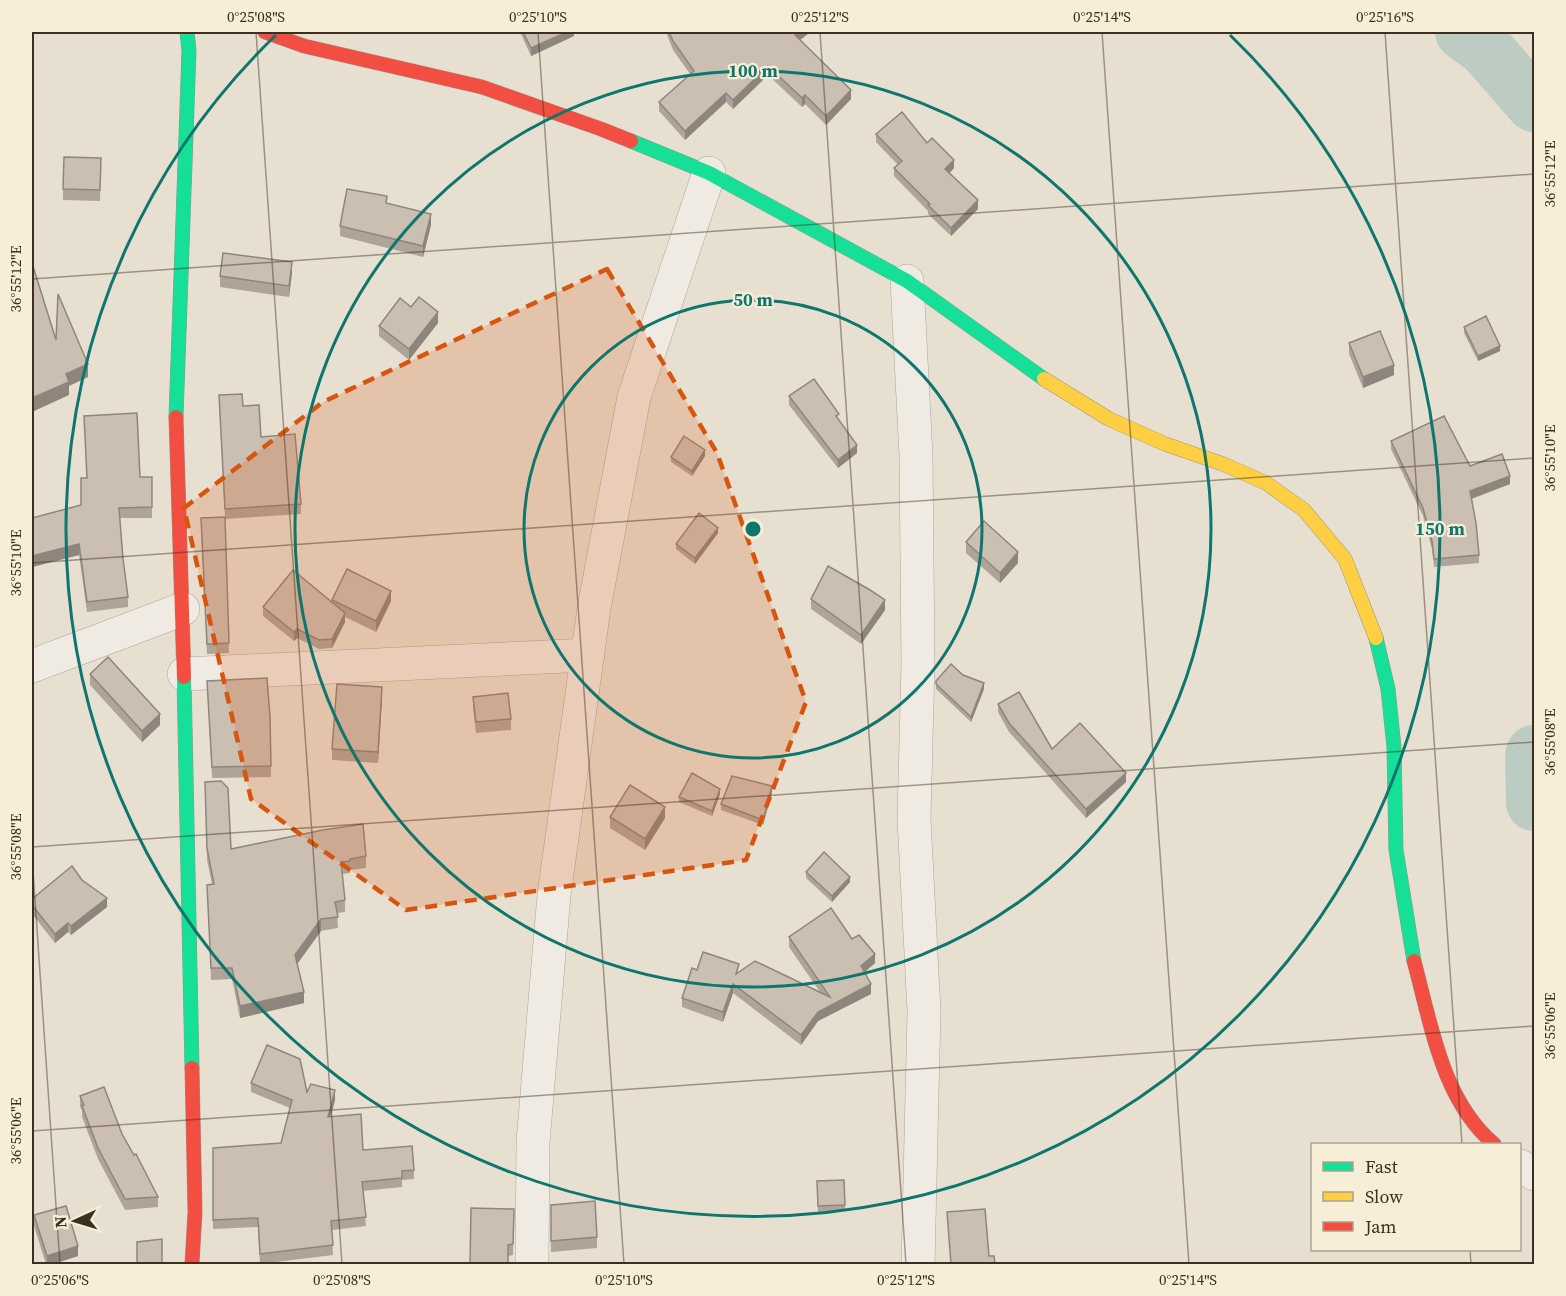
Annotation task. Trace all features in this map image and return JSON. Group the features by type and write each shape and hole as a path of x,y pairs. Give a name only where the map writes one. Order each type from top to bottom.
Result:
{"street":[{"path":"188,32 176,419 183,609 195,1200 192,1264"},
{"path":"265,32 304,46 482,87 601,129 709,173 907,281 1048,382 1109,419 1266,483 1304,510 1345,559 1376,636 1388,689 1394,747 1396,850 1412,952 1435,1040 1446,1072 1460,1102 1481,1133 1493,1143"},
{"path":"532,1264 533,1142 554,895 596,596 634,397 709,173"},
{"path":"907,281 916,456 918,664 914,819 924,1011 918,1264"},
{"path":"32,666 183,609"},
{"path":"184,674 588,655"}],"highlighted area":[{"path":"607,269 717,453 806,702 746,860 406,910 251,799 184,508 323,402"}],"building":[{"path":"523,32 567,32 531,48"},
{"path":"669,32 800,32 795,35 851,90 826,116 805,95 802,98 768,66 733,100 726,93 685,131 659,102 694,71"},
{"path":"902,112 927,143 932,138 954,160 945,169 978,200 951,228 894,168 902,161 876,134"},
{"path":"64,157 101,158 100,190 63,189"},
{"path":"347,189 387,196 386,203 431,214 423,246 340,226"},
{"path":"223,253 292,262 289,286 220,276"},
{"path":"32,263 56,340 58,294 88,364 66,374 69,382 32,398"},
{"path":"419,297 438,312 409,349 379,326 400,298 411,307"},
{"path":"1486,316 1500,346 1478,356 1464,327"},
{"path":"1380,331 1394,365 1363,377 1349,343"},
{"path":"814,379 839,414 836,416 857,445 838,460 789,396"},
{"path":"242,394 243,406 259,405 261,437 295,434 301,504 225,509 219,395"},
{"path":"137,413 140,477 152,477 152,507 119,508 128,597 87,602 79,544 32,556 32,518 81,505 81,478 87,478 84,416"},
{"path":"1444,416 1470,466 1502,454 1510,476 1470,491 1479,555 1434,559 1432,541 1423,508 1391,441"},
{"path":"684,436 705,450 692,471 671,457"},
{"path":"699,513 718,528 695,558 676,544"},
{"path":"225,517 229,643 207,644 201,518"},
{"path":"984,521 1018,552 1000,573 966,542"},
{"path":"828,566 885,600 861,635 811,599"},
{"path":"347,569 391,591 376,621 332,600"},
{"path":"293,570 345,613 332,639 319,640 297,629 294,632 263,607"},
{"path":"108,657 160,714 142,731 90,674"},
{"path":"951,664 963,675 984,683 971,717 936,684"},
{"path":"267,678 271,766 212,767 207,681"},
{"path":"337,684 382,687 378,752 332,749"},
{"path":"1019,692 1052,749 1080,723 1126,773 1086,809 1009,723 998,704"},
{"path":"508,693 511,719 476,722 473,697"},
{"path":"692,773 720,789 712,811 679,797"},
{"path":"732,776 772,786 763,820 721,804"},
{"path":"221,781 228,788 231,849 363,824 366,856 341,862 345,900 335,902 338,917 321,919 295,955 304,992 240,1006 232,968 211,968 207,885 214,884 207,848 205,782"},
{"path":"630,785 665,807 645,839 610,817"},
{"path":"824,852 850,877 832,896 806,872"},
{"path":"72,866 82,880 107,898 71,926 68,923 55,934 32,905 32,899"},
{"path":"831,908 852,939 859,935 875,954 861,966 871,984 818,1012 801,1035 733,984 723,1012 682,998 692,968 697,970 703,952 739,964 736,974 755,961 830,997 789,937"},
{"path":"267,1045 300,1059 307,1092 311,1084 335,1090 328,1117 361,1114 363,1150 412,1146 414,1170 402,1171 402,1178 362,1182 366,1217 331,1221 333,1245 260,1254 258,1218 213,1220 213,1148 281,1143 292,1100 251,1083"},
{"path":"104,1087 122,1134 134,1155 136,1154 158,1197 125,1199 98,1148 80,1096"},
{"path":"844,1180 845,1205 818,1206 817,1181"},
{"path":"595,1201 597,1237 551,1241 551,1205"},
{"path":"66,1206 78,1246 47,1256 34,1215"},
{"path":"471,1208 514,1209 513,1244 508,1245 508,1264 470,1264"},
{"path":"985,1209 989,1256 994,1256 995,1264 951,1264 947,1212"},
{"path":"162,1239 162,1264 137,1264 137,1242"}],"waterway":[{"path":"1463,32 1485,48 1534,104"},
{"path":"1534,753 1534,803"}],"traffic: fast":[{"path":"176,417 189,51 187,32"},
{"path":"631,141 709,173 907,281 1044,379"},
{"path":"1376,638 1388,689 1394,747 1396,850 1414,961"},
{"path":"184,677 192,1068"}],"traffic: slow":[{"path":"1044,379 1109,419 1165,444 1223,464 1266,483 1304,510 1345,559 1376,638"}],"traffic: jam":[{"path":"265,32 304,46 482,87 631,141"},
{"path":"176,417 184,677"},
{"path":"1414,961 1433,1035 1450,1083 1476,1126 1493,1143"},
{"path":"192,1068 195,1212 192,1264"}]}
